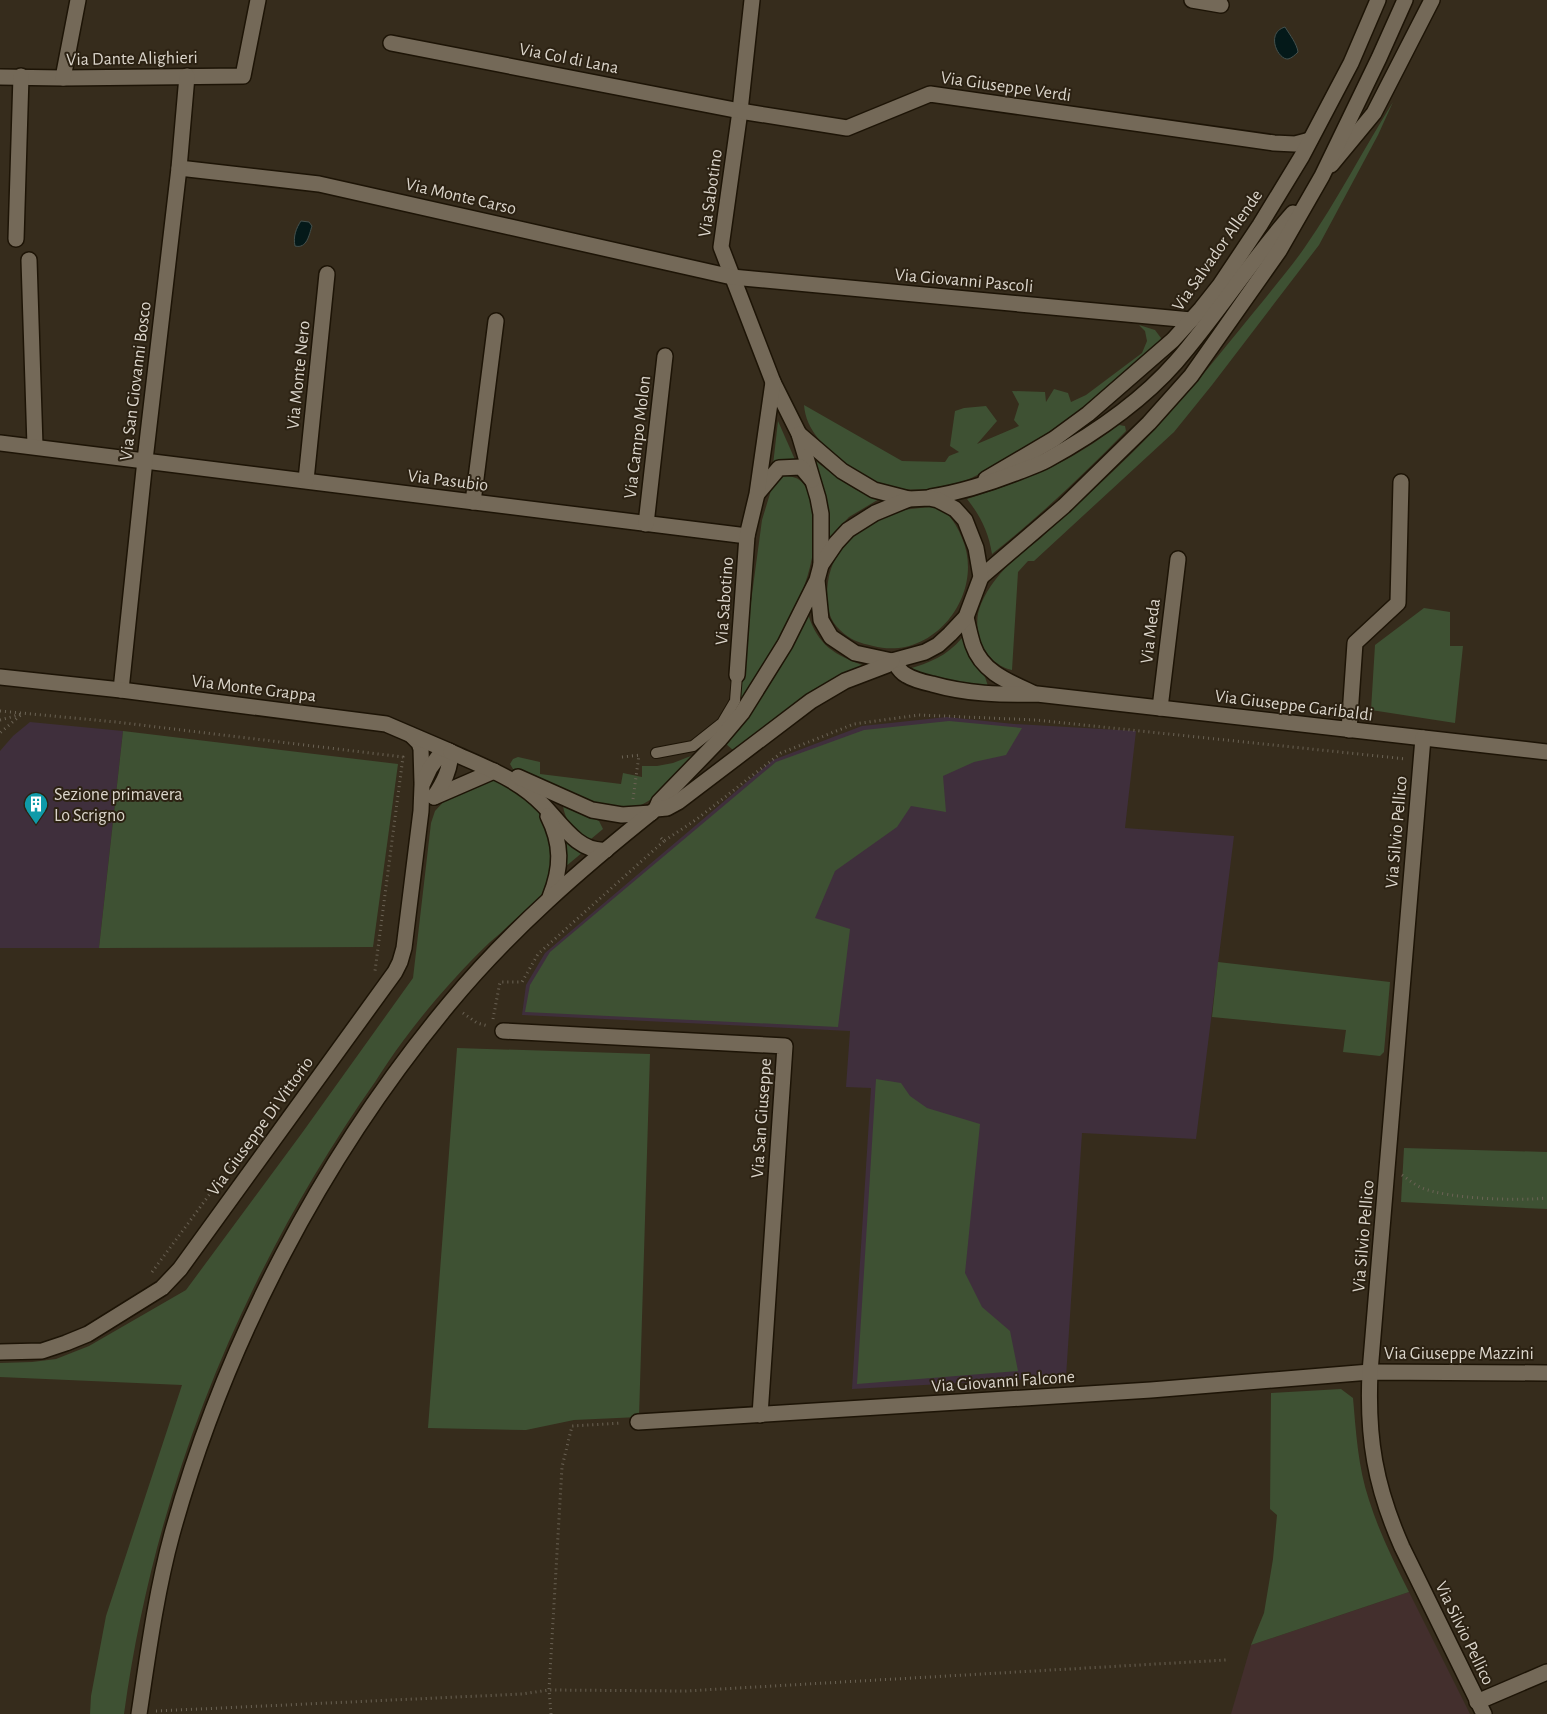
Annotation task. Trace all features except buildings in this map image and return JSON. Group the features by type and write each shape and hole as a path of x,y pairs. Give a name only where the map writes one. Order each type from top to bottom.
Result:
{"street":[{"path":"63,78 78,0"},
{"name":"Via Dante Alighieri","path":"0,76 63,78 243,76 258,0"},
{"name":"Via Sabotino","path":"752,0 740,111 721,247 773,382 799,434"},
{"path":"1192,0 1221,5"},
{"name":"Via Salvador Allende","path":"963,492 1054,440 1132,377 1173,340 1191,320 1225,278 1295,167 1351,63 1378,0"},
{"path":"1322,176 1405,0"},
{"path":"654,811 667,808 678,802 828,690 893,661 925,652 938,645 966,618 981,577 1064,506 1149,423 1191,376 1279,251 1322,176 1374,113 1432,0"},
{"name":"Via Col di Lana","path":"391,43 740,111"},
{"path":"16,239 21,76"},
{"name":"Via San Giovanni Bosco","path":"121,690 145,460 179,168 187,76"},
{"name":"Via Giuseppe Verdi","path":"740,111 847,128 930,94 1274,143 1295,144 1310,140"},
{"path":"1274,143 1287,154 1295,167"},
{"name":"Via Monte Carso","path":"179,168 319,184 732,277"},
{"path":"821,565 836,543 848,530 875,513 916,499 963,492 1045,461 1100,427 1135,401 1175,364 1270,239 1311,193"},
{"path":"29,260 35,446"},
{"name":"Via Monte Nero","path":"306,480 327,274"},
{"name":"Via Giovanni Pascoli","path":"732,277 1191,320"},
{"path":"473,502 496,321"},
{"name":"Via Campo Molon","path":"646,524 665,356"},
{"name":"Via Sabotino","path":"737,675 747,536 757,494 773,382"},
{"path":"799,434 842,471 874,490 916,499 938,500 955,509 965,520 976,548 981,577"},
{"path":"139,1713 154,1618 172,1535 197,1455 231,1365 270,1280 307,1211 350,1139 448,1004 505,942 548,901 654,811 659,802 720,739 742,713 785,644 817,580 821,565 821,514 814,482 799,434"},
{"name":"Via Pasubio","path":"0,443 747,536"},
{"path":"757,494 779,468 801,467 814,482"},
{"path":"1349,730 1355,643 1398,602 1401,482"},
{"name":"Via Meda","path":"1160,708 1178,559"},
{"path":"817,580 821,620 831,637 855,653 893,661"},
{"name":"Via Giuseppe Garibaldi","path":"966,618 972,644 982,662 1001,678 1037,694"},
{"name":"Via Giuseppe Garibaldi","path":"893,661 899,670 906,675 919,681 956,691 1001,695 1037,694 1547,752"},
{"name":"Via Monte Grappa","path":"0,677 121,690 386,724 494,771 542,803 569,834 580,842 592,850 606,850"},
{"name":"Via Giuseppe Di Vittorio","path":"0,1352 42,1351 66,1343 88,1334 162,1288 180,1269 395,972 404,948 422,811 421,749 419,742 411,735"},
{"name":"Via Silvio Pellico","path":"1423,738 1368,1405 1374,1464 1390,1520 1480,1708"},
{"path":"422,811 446,778 450,751"},
{"name":"Via Giuseppe Di Vittorio","path":"422,785 438,757 450,751"},
{"path":"434,797 494,771"},
{"name":"Via Monte Grappa","path":"494,771 506,773 592,810 622,815 654,811"},
{"name":"Via Monte Grappa","path":"542,803 553,826 560,858 559,872 548,901"},
{"name":"Via San Giuseppe","path":"503,1031 785,1046 760,1415"},
{"name":"Via Giovanni Falcone","path":"638,1422 1151,1390 1370,1372"},
{"name":"Via Giuseppe Mazzini","path":"1370,1372 1547,1373"},
{"path":"1480,1708 1547,1672"}],"lane":[{"path":"656,754 693,746 722,723 735,701 737,675"}],"path":[{"path":"0,711 116,722 403,757 375,971"},
{"path":"0,720 22,714"},
{"path":"0,733 22,714"},
{"path":"448,1004 477,1022 492,1028 500,982 522,982 538,954 663,840 697,819 781,753 854,724 919,715 1036,720 1421,760"},
{"path":"622,757 656,754"},
{"path":"635,805 633,800 639,755"},
{"path":"144,1278 152,1272 277,1104"},
{"path":"1388,1164 1422,1188 1444,1194 1514,1199 1547,1198"},
{"path":"551,1714 549,1690 562,1467 572,1426 638,1422"},
{"path":"139,1713 522,1694 549,1690 686,1691 1226,1660"}],"shaded area":[{"path":"1285,27 1298,52 1288,59 1280,55 1275,46 1276,35 1279,30"},
{"path":"301,221 309,222 312,226 305,243 295,246 295,233"},
{"path":"947,717 1014,724 1136,731 1125,828 1234,836 1196,1139 1082,1133 1066,1377 852,1389 871,1088 846,1087 850,1031 522,1015 526,985 545,953 773,760 862,726"},
{"path":"30,722 123,731 99,948 0,948 0,751 13,736"},
{"path":"1409,1592 1470,1714 1231,1714 1251,1645"}],"green space":[{"path":"1393,102 1378,135 1319,245 1212,385 1174,432 1034,561 1028,561 1018,572 1012,670 994,661 982,644 977,624 981,604 991,585 1010,564 1041,538 1137,448 1203,374 1305,247 1328,212"},
{"path":"1139,325 1155,330 1161,338 1159,346 1068,419 991,468 959,483 916,490 884,485 861,474 837,456 818,438 808,423 804,405 902,461 945,462 949,456 959,452 950,446 955,411 964,408 986,406 997,421 977,444 1019,426 1014,420 1019,404 1012,391 1045,392 1046,402 1054,389 1068,393 1071,402 1086,395 1142,353 1147,341 1145,331"},
{"path":"778,421 796,462 773,465"},
{"path":"1119,425 1125,426 1126,431 1061,494 992,554 989,539 983,525 967,499 1042,472 1070,457"},
{"path":"807,454 850,486 879,499 849,517 829,538 825,500"},
{"path":"784,476 790,476 802,482 811,501 814,545 810,567 804,588 785,630 733,716 719,732 656,795 634,808 614,808 600,805 569,794 513,769 510,764 513,759 518,757 540,762 540,774 621,784 623,773 642,777 642,766 673,763 696,754 721,727 743,661 762,520 772,487 777,480"},
{"path":"932,507 946,513 953,521 962,538 968,559 967,580 960,601 949,619 934,633 916,644 895,648 873,646 855,641 840,630 834,623 828,610 827,586 835,560 856,534 884,515 903,510"},
{"path":"1424,608 1450,612 1450,646 1463,646 1455,723 1371,710 1375,645"},
{"path":"808,614 817,634 829,648 845,658 865,666 839,676 819,687 733,750 726,744 770,681"},
{"path":"962,638 971,658 985,677 988,686 947,682 908,669 937,658 950,650"},
{"path":"949,721 1022,728 1006,755 974,762 943,776 946,812 911,806 897,827 835,871 815,918 850,929 838,1027 525,1012 530,985 550,952 776,762 864,730"},
{"path":"123,731 398,764 373,947 99,948"},
{"path":"491,780 506,785 520,794 543,818 549,833 554,856 554,867 548,885 535,902 466,966 413,1028 328,1154 284,1228 246,1304 212,1383 182,1463 158,1546 138,1629 124,1714 90,1714 91,1696 106,1616 182,1385 0,1377 0,1363 56,1359 89,1346 186,1290 413,978 431,823 435,811 447,798"},
{"path":"563,804 599,821 603,829 591,839 580,834 568,821"},
{"path":"562,837 583,852 565,867"},
{"path":"1218,962 1390,982 1384,1052 1380,1056 1343,1052 1346,1030 1212,1017"},
{"path":"457,1048 650,1054 639,1417 574,1420 526,1430 428,1428"},
{"path":"876,1079 901,1083 910,1096 927,1108 980,1124 965,1273 982,1307 1010,1331 1018,1371 857,1384"},
{"path":"1404,1148 1547,1152 1547,1209 1401,1202"},
{"path":"1341,1389 1353,1398 1360,1462 1365,1488 1373,1512 1387,1547 1409,1592 1251,1645 1264,1613 1273,1559 1277,1515 1270,1509 1271,1393"}],"place":[{"name":"Sezione primavera Lo Scrigno","path":"36,825"}]}
